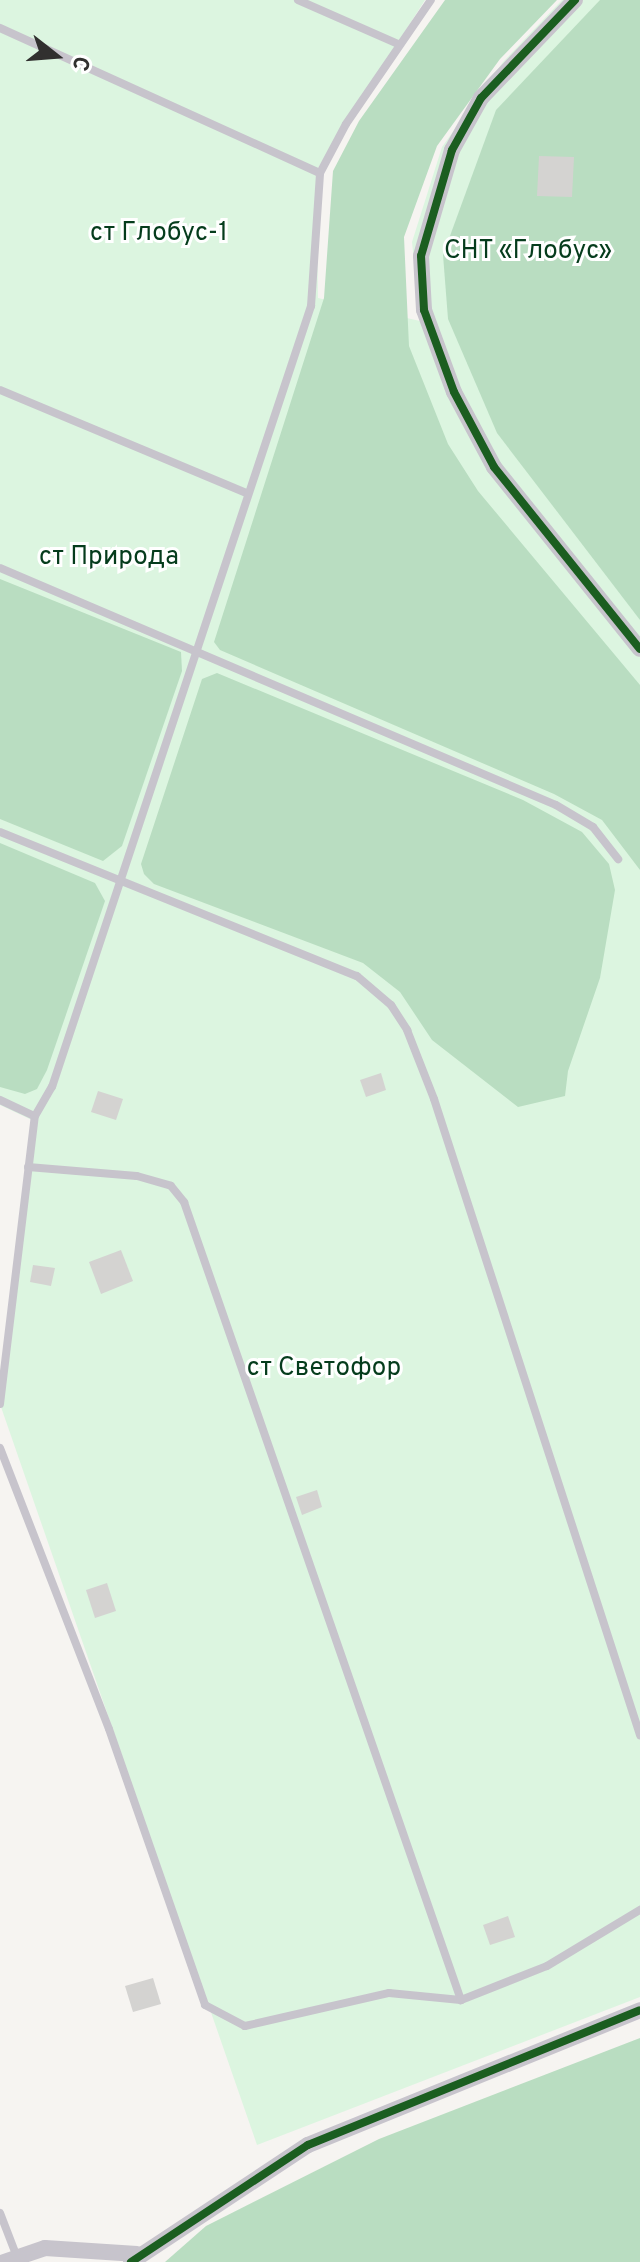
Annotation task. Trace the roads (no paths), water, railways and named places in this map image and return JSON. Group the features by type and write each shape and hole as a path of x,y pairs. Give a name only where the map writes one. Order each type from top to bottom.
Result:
{"street":[{"path":"575,0 481,98 452,150 421,256 424,310 454,392 494,467 640,649"},
{"path":"10,2260 45,2248 134,2258 308,2145 640,2010"}],"lane":[{"path":"298,0 398,44"},
{"path":"0,1404 35,1116 52,1087 199,651 246,493 311,306 320,173 398,44 431,0"},
{"path":"0,28 320,173"},
{"path":"0,390 246,493"},
{"path":"0,568 556,805 593,827 618,859"},
{"path":"0,832 120,884 357,976 391,1005 407,1030 640,1735"},
{"path":"0,1100 35,1116"},
{"path":"28,1167 137,1176 171,1186 184,1202 461,2000"},
{"path":"0,1448 109,1729 205,2005 245,2026 389,1993 461,2000 547,1966 640,1910"},
{"path":"0,2213 10,2260"}],"park label":[{"name":"ст Глобус-1","path":"159,234"},
{"name":"СНТ «Глобус»","path":"528,252"},
{"name":"ст Природа","path":"109,558"},
{"name":"ст Светофор","path":"324,1369"}]}
